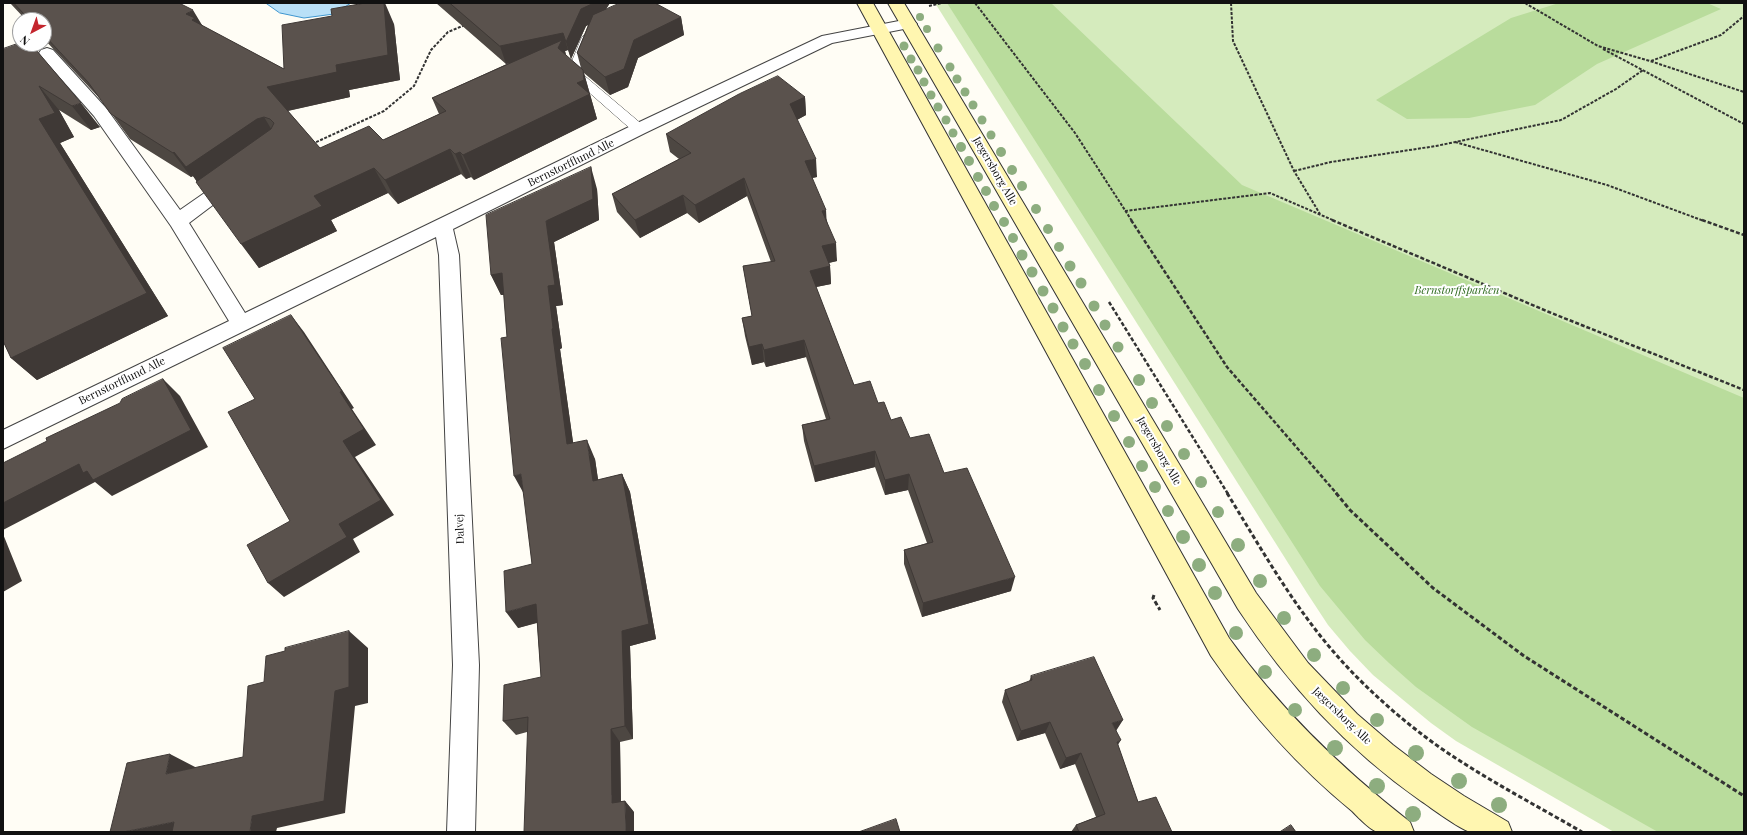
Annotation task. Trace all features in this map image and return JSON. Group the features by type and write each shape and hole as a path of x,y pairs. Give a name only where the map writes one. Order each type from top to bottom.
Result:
{"street":[{"path":"865,3 1220,647 1241,678 1302,749 1343,786 1400,832"},
{"name":"Jægersborg Alle","path":"896,3 1247,601 1274,640 1304,678 1332,708 1368,741 1440,798 1498,832"},
{"name":"Bernstorfflund Alle","path":"3,440 639,129 828,39 908,24"},
{"path":"47,54 100,112 178,221 241,323"},
{"path":"178,221 248,171"},
{"name":"Dalvej","path":"443,226 449,255 466,665 461,832"}],"lane":[{"path":"591,30 573,73 639,129"}],"path":[{"path":"930,13 925,5 942,3"},
{"path":"975,3 1075,133 1227,367 1350,510 1433,588 1524,656 1744,796"},
{"path":"1231,3 1233,41 1294,172 1320,215"},
{"path":"1525,3 1598,46 1744,124"},
{"path":"1650,61 1721,35 1744,16"},
{"path":"306,147 384,111 414,86 431,50 448,32 469,23"},
{"path":"1598,46 1650,61 1744,92"},
{"path":"1294,172 1331,162 1454,142 1561,120 1616,89 1643,70"},
{"path":"1454,142 1607,185 1744,235"},
{"path":"1126,210 1270,193 1549,312 1744,390"},
{"path":"1105,296 1276,573 1316,630 1339,658 1364,684 1423,735 1454,757 1582,832"}],"green space":[{"name":"Bernstorffsparken","path":"935,3 1744,3 1744,832 1614,832 1456,741 1431,723 1373,675 1328,625 1307,593"},
{"path":"947,3 1051,3 1242,185 1744,398 1744,832 1658,832 1472,727 1416,687 1365,640 1320,586"},
{"path":"1559,3 1707,3 1721,9 1597,64 1535,105 1469,118 1407,119 1376,100 1511,18"}],"water":[{"path":"266,3 351,3 334,14 304,18 280,13"}],"building":[{"path":"14,3 179,3 193,10 186,14 195,18 192,20 284,69 282,25 332,16 331,9 365,3 384,3 388,55 336,65 337,72 267,87 320,148 369,126 383,140 446,111 432,98 562,40 558,48 583,70 584,80 577,83 590,94 463,155 460,152 455,154 450,149 385,180 374,168 314,196 322,206 241,244 196,182 271,129 274,123 270,119 264,117 257,119 186,167 174,152 173,153 111,114 88,82 52,44 52,12 22,12"},
{"path":"450,3 594,3 581,9 566,42 563,33 500,46"},
{"path":"620,3 655,3 681,17 634,40 624,69 605,77 577,53 593,15"},
{"path":"12,46 12,52 38,52 81,103 72,106 39,86 55,113 39,119 147,293 11,358 3,341 3,49"},
{"path":"778,76 805,97 790,104 816,159 805,161 826,210 822,211 836,243 822,246 830,266 810,271 854,385 870,381 878,403 884,402 891,420 901,417 910,438 929,434 944,473 967,468 1015,577 923,603 904,550 933,542 909,474 885,480 875,451 814,466 802,425 830,419 804,340 764,350 762,344 749,347 742,318 752,316 743,266 775,261 744,178 695,205 683,195 635,220 612,194 691,153 666,134 739,94"},
{"path":"591,167 593,199 546,221 555,285 548,286 552,329 567,444 587,440 593,481 622,474 649,624 622,631 625,726 611,729 612,803 625,801 626,832 524,832 528,717 503,721 504,685 541,677 536,604 506,612 504,571 532,564 521,474 514,476 501,338 507,337 502,273 491,275 486,215"},
{"path":"291,315 342,391 340,392 364,429 343,441 381,500 339,524 347,537 268,583 247,545 290,521 228,412 255,399 223,348"},
{"path":"163,379 191,430 93,480 87,471 83,473 79,464 3,503 3,463 47,441 46,438 120,403 122,399"},
{"path":"349,631 349,687 335,691 324,801 252,816 250,832 172,832 174,822 123,832 110,832 127,763 170,754 166,774 243,757 248,686 264,682 266,656 285,651 285,648"},
{"path":"1094,657 1123,720 1112,723 1121,740 1117,742 1138,802 1156,797 1172,832 1079,832 1076,825 1105,814 1081,753 1066,758 1050,722 1021,731 1005,690 1032,680 1031,676"},
{"path":"896,819 900,832 859,832"},
{"path":"1291,825 1296,832 1280,832"}]}
